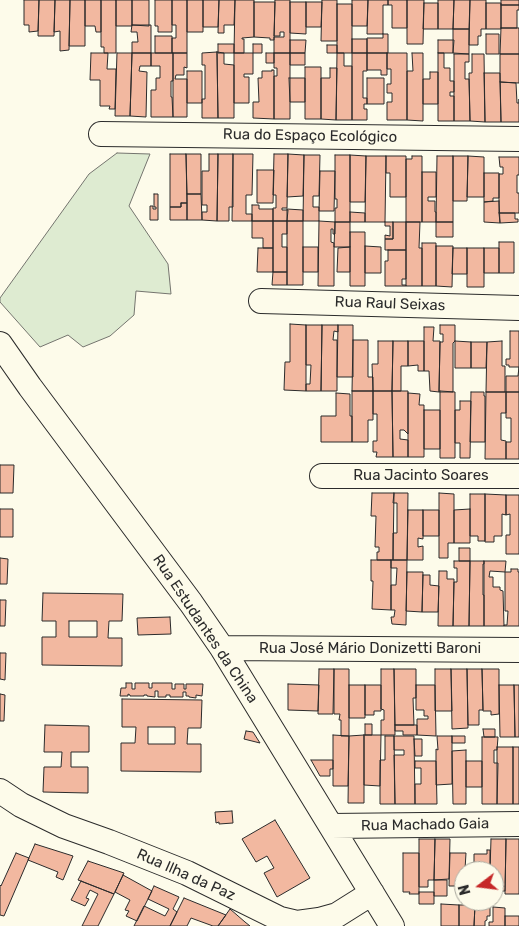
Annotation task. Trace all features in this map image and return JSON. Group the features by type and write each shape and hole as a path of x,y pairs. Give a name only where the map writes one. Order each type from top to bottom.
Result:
{"street":[{"name":"Rua do Espaço Ecológico","path":"101,134 519,138"},
{"name":"Rua Raul Seixas","path":"261,301 519,308"},
{"name":"Rua Estudantes da China","path":"0,344 222,648 392,926"},
{"name":"Rua Jacinto Soares","path":"322,476 519,476"},
{"name":"Rua José Mário Donizetti Baroni","path":"222,648 519,650"},
{"name":"Rua Ilha da Paz","path":"0,791 21,805 64,826 188,873 280,919 297,923 319,920 337,914 372,894"},
{"name":"Rua Machado Gaia","path":"331,826 519,824"}],"green space":[{"path":"117,153 150,154 129,206 168,264 171,294 136,291 134,315 110,336 83,347 68,335 40,347 0,302 0,298 89,174"}],"building":[{"path":"24,0 39,0 38,31 29,32 29,25 24,25"},
{"path":"39,0 55,0 54,36 38,36"},
{"path":"55,0 70,0 69,50 60,51 60,31 54,32"},
{"path":"70,0 85,0 85,46 69,46"},
{"path":"85,0 101,0 101,32 96,32 95,26 85,26"},
{"path":"101,0 116,0 116,53 104,53 104,47 101,47"},
{"path":"116,0 132,0 132,26 116,26"},
{"path":"132,0 149,0 149,26 132,25"},
{"path":"155,0 172,0 172,32 158,32 158,26 155,26"},
{"path":"172,0 187,0 187,53 172,53 172,38 176,38 176,25 172,25"},
{"path":"187,0 203,0 203,32 187,32"},
{"path":"203,0 219,0 218,27 203,27"},
{"path":"219,0 235,0 234,25 224,25 224,33 218,33"},
{"path":"235,0 254,0 254,37 242,38 244,39 244,53 234,53"},
{"path":"275,0 290,0 290,53 274,53 274,37 284,37 284,32 280,32 280,36 274,36"},
{"path":"322,0 337,0 337,41 321,41"},
{"path":"352,0 368,0 367,26 352,26"},
{"path":"368,0 388,0 388,5 383,5 383,34 367,34"},
{"path":"388,0 407,0 407,28 392,28 392,5 388,5"},
{"path":"407,0 424,0 423,44 407,44"},
{"path":"438,0 454,0 453,29 438,29"},
{"path":"454,0 470,0 469,29 453,29"},
{"path":"470,0 486,0 486,29 481,29 481,36 478,36 478,45 469,45"},
{"path":"501,0 519,0 519,5 501,5"},
{"path":"254,2 275,2 274,40 254,37"},
{"path":"290,2 306,2 306,34 290,33"},
{"path":"306,2 322,2 321,27 306,27"},
{"path":"424,3 438,3 438,29 423,29"},
{"path":"486,3 501,3 501,29 486,29"},
{"path":"337,4 352,4 352,53 337,53"},
{"path":"501,5 519,5 519,10 517,10 517,28 501,28"},
{"path":"132,25 151,25 151,53 132,53 132,42 138,42 137,32 131,32"},
{"path":"501,28 519,28 519,54 500,54"},
{"path":"453,29 469,29 469,54 453,53"},
{"path":"383,34 388,34 388,53 367,53 367,38 383,38"},
{"path":"486,34 499,34 499,54 486,54"},
{"path":"155,36 172,36 172,53 155,53"},
{"path":"352,39 367,39 367,53 352,53"},
{"path":"290,40 306,40 305,53 290,53"},
{"path":"438,40 454,40 453,53 438,53"},
{"path":"218,44 234,44 234,53 218,53"},
{"path":"253,44 262,44 262,53 253,53"},
{"path":"327,45 337,45 337,53 327,53"},
{"path":"217,52 218,118 202,118 202,99 205,99 205,65 202,65 202,53"},
{"path":"217,52 224,53 224,64 234,65 234,118 218,118"},
{"path":"91,53 108,53 107,69 116,69 115,109 109,109 110,106 100,106 100,80 90,80"},
{"path":"117,53 132,53 130,116 115,116"},
{"path":"132,53 151,53 151,66 140,66 139,71 147,72 146,117 130,116"},
{"path":"151,53 173,53 171,97 173,117 151,117 151,90 156,90 156,78 160,78 160,66 151,66"},
{"path":"173,53 187,53 187,68 184,67 184,75 176,75 175,79 187,79 187,117 173,117"},
{"path":"234,53 253,53 253,74 244,74 244,77 249,77 249,103 234,103"},
{"path":"266,53 274,53 274,63 266,63"},
{"path":"274,53 290,53 290,119 274,119 274,76 277,76 277,68 274,68"},
{"path":"290,53 305,53 305,65 290,65"},
{"path":"337,53 344,53 344,66 352,66 352,120 336,120"},
{"path":"352,53 367,53 367,71 363,71 363,98 367,98 367,104 364,104 364,109 367,109 367,120 352,120"},
{"path":"367,53 387,53 387,75 381,75 381,70 367,70"},
{"path":"387,53 407,53 407,120 387,120 387,102 392,102 392,93 387,93 387,84 391,84 391,69 387,69"},
{"path":"412,53 423,53 423,121 407,120 407,71 413,71"},
{"path":"438,53 444,53 444,68 450,68 450,81 454,81 454,92 450,92 450,96 454,96 454,121 438,121"},
{"path":"454,54 469,54 469,62 465,62 465,79 469,79 470,121 454,121"},
{"path":"472,54 484,54 485,122 470,121 469,73 472,73"},
{"path":"500,54 519,54 519,83 500,82"},
{"path":"305,67 321,67 321,119 305,119"},
{"path":"330,68 337,68 336,120 321,119 321,78 330,78"},
{"path":"274,70 274,119 253,118 253,102 259,102 258,78 262,78 262,71"},
{"path":"187,71 202,71 202,103 187,103"},
{"path":"430,72 438,72 438,104 423,104 423,79 430,79"},
{"path":"484,73 500,73 501,122 485,122"},
{"path":"289,78 305,78 305,102 290,102"},
{"path":"367,78 384,78 384,104 367,104"},
{"path":"500,82 516,83 519,122 501,122"},
{"path":"170,154 186,154 187,203 181,203 181,207 170,207"},
{"path":"186,154 201,154 201,194 187,194"},
{"path":"209,154 218,154 217,221 202,220 202,212 207,212 207,205 202,205 202,171 209,171"},
{"path":"218,154 233,154 233,207 229,207 229,221 217,221"},
{"path":"233,154 253,154 252,195 246,195 246,214 252,214 252,221 232,221"},
{"path":"274,154 288,154 287,208 282,208 282,210 288,210 287,221 273,221 273,208 276,208 276,195 273,195"},
{"path":"288,154 304,155 303,196 287,197"},
{"path":"304,155 320,155 319,196 313,196 313,207 319,207 319,221 303,221"},
{"path":"335,155 350,155 350,222 335,222 337,199 335,199"},
{"path":"350,155 366,156 365,202 350,202"},
{"path":"366,156 386,156 385,222 365,222"},
{"path":"386,156 406,156 406,197 390,197 390,173 386,173"},
{"path":"412,156 422,156 422,222 406,222 406,159 412,159"},
{"path":"437,156 453,156 453,222 436,222"},
{"path":"453,156 468,156 467,201 453,201"},
{"path":"468,156 484,157 484,197 467,197"},
{"path":"499,157 519,157 517,193 519,193 519,213 499,213 499,174 503,174 503,167 500,167"},
{"path":"257,170 274,170 273,203 257,203"},
{"path":"320,171 335,171 334,211 319,211"},
{"path":"422,172 436,172 436,197 428,197 428,201 435,201 436,222 422,222"},
{"path":"484,173 499,173 499,198 493,198 493,201 484,202"},
{"path":"154,194 158,194 158,220 150,220 150,206 156,209 154,207"},
{"path":"187,194 201,194 202,220 187,220"},
{"path":"499,201 500,223 484,222 484,202"},
{"path":"181,203 187,203 187,220 170,220 170,207 181,207"},
{"path":"252,205 259,205 259,209 273,209 273,221 252,221"},
{"path":"287,209 303,210 303,221 287,221"},
{"path":"350,212 365,213 365,222 350,222"},
{"path":"499,213 515,213 515,219 518,219 518,222 500,223"},
{"path":"252,221 273,221 273,248 263,248 263,238 252,238"},
{"path":"273,221 287,221 287,234 282,234 282,247 287,247 287,272 273,272"},
{"path":"287,221 303,221 303,285 287,285"},
{"path":"319,221 335,222 335,234 333,234 333,229 331,229 331,242 334,243 334,286 318,286"},
{"path":"335,222 350,222 350,247 334,247"},
{"path":"385,222 393,222 393,239 385,239 385,235 390,236 390,226 385,226"},
{"path":"393,222 406,222 406,250 385,250 385,239 393,239"},
{"path":"406,222 420,222 419,248 422,248 422,286 406,286"},
{"path":"436,222 453,222 453,237 436,237"},
{"path":"350,232 365,232 365,286 350,286"},
{"path":"499,242 514,242 514,273 499,273"},
{"path":"422,243 436,243 436,286 422,286"},
{"path":"365,246 381,247 381,273 365,273"},
{"path":"436,246 453,246 452,287 436,286"},
{"path":"303,247 318,247 318,272 303,272"},
{"path":"350,247 350,272 337,272 338,248"},
{"path":"258,248 273,248 273,272 257,272"},
{"path":"453,248 467,248 467,274 452,274"},
{"path":"467,248 484,248 484,287 467,287"},
{"path":"484,248 499,248 499,273 484,273"},
{"path":"388,250 406,250 406,279 402,279 402,285 406,286 385,286 385,261 388,261"},
{"path":"273,272 287,272 287,285 272,285"},
{"path":"290,324 306,325 306,391 284,390 285,362 290,362"},
{"path":"306,325 322,325 321,391 306,391 306,384 310,384 311,365 306,365"},
{"path":"322,325 338,325 338,332 334,331 333,340 337,340 337,391 321,391"},
{"path":"338,325 353,325 353,377 337,377"},
{"path":"440,325 455,325 453,392 439,392 440,342 443,342 443,334 440,334"},
{"path":"424,327 434,327 433,341 440,341 439,392 430,391 429,371 424,371"},
{"path":"510,331 519,331 519,367 509,367 509,365 506,365 506,359 510,359"},
{"path":"353,340 368,340 368,377 373,377 373,391 352,391"},
{"path":"378,341 393,341 392,391 373,391 372,364 378,364"},
{"path":"393,341 408,341 408,366 401,366 401,391 392,391"},
{"path":"408,341 424,341 424,371 418,371 418,365 408,366"},
{"path":"455,341 471,342 471,368 455,368"},
{"path":"502,341 502,366 505,366 505,392 486,392 487,342"},
{"path":"471,342 487,342 486,368 471,368"},
{"path":"519,367 519,392 506,392 506,376 518,376"},
{"path":"352,391 373,391 373,420 368,420 368,442 352,442"},
{"path":"373,391 392,391 393,457 376,457 377,452 373,452 373,441 377,441 377,414 373,414"},
{"path":"392,391 408,391 408,434 404,430 400,430 400,439 408,440 408,457 393,457"},
{"path":"440,391 455,392 455,458 440,458"},
{"path":"471,392 484,392 485,442 470,442"},
{"path":"486,392 506,392 506,413 501,413 501,440 506,441 506,459 485,459"},
{"path":"506,392 519,392 519,459 506,459 506,442 511,442 511,418 506,418"},
{"path":"336,393 350,394 352,442 321,442 321,416 336,416"},
{"path":"408,393 420,394 419,405 424,405 424,457 408,457"},
{"path":"460,401 471,401 470,458 460,458 460,443 455,443 455,410 460,410"},
{"path":"424,410 440,410 440,449 424,449"},
{"path":"0,465 14,465 13,493 0,493"},
{"path":"372,493 394,493 393,560 377,560 379,547 375,547 376,516 371,516"},
{"path":"394,493 408,493 407,560 393,560 393,533 397,533 397,503 393,503"},
{"path":"439,493 454,494 454,543 448,543 448,558 439,558"},
{"path":"470,494 485,494 485,541 478,541 478,536 470,536"},
{"path":"485,494 506,495 506,515 502,514 502,536 494,536 494,542 485,542"},
{"path":"506,495 519,495 519,554 506,554 506,535 510,535 510,514 506,515"},
{"path":"0,509 13,509 13,537 0,537"},
{"path":"470,509 470,543 454,543 454,510"},
{"path":"408,510 423,510 423,539 418,538 418,547 423,546 423,560 407,560"},
{"path":"423,510 439,510 439,536 423,536"},
{"path":"459,548 470,548 470,561 459,561"},
{"path":"0,558 8,559 7,584 0,584"},
{"path":"371,560 391,560 391,610 372,609 373,581 371,581"},
{"path":"391,560 407,560 406,625 392,624 391,617 394,617 395,610 391,610 391,585 396,585 397,568 391,568"},
{"path":"454,561 470,561 469,626 453,626 454,582 457,582 457,568 454,568"},
{"path":"470,561 484,561 484,626 469,626"},
{"path":"484,561 506,561 505,572 490,571 489,577 493,577 493,587 500,587 500,590 503,591 504,626 484,626"},
{"path":"511,569 518,569 519,572 519,626 504,626 507,625 508,611 505,611 505,572 511,572"},
{"path":"439,571 447,571 447,579 454,579 453,626 438,626"},
{"path":"407,572 423,572 422,612 406,611"},
{"path":"423,575 430,575 430,585 439,586 438,612 422,612"},
{"path":"43,593 123,594 122,621 109,621 108,638 122,638 122,666 42,665 42,637 56,637 56,621 42,621","holes":["69,621 97,621 97,637 69,637"]},
{"path":"0,600 6,600 5,626 0,626"},
{"path":"170,617 171,634 138,635 137,618"},
{"path":"0,653 6,653 5,680 0,679"},
{"path":"319,669 334,669 333,714 318,714"},
{"path":"334,669 349,669 349,736 341,736 340,714 334,714"},
{"path":"381,669 394,669 395,735 381,735 381,720 384,720 384,710 381,709"},
{"path":"394,669 416,669 416,698 413,698 414,725 395,725"},
{"path":"435,669 451,669 452,711 435,711"},
{"path":"451,669 467,669 468,728 452,729"},
{"path":"467,669 482,669 483,710 479,710 479,725 468,725"},
{"path":"482,669 499,669 499,714 491,715 491,711 483,711"},
{"path":"126,683 132,683 132,689 135,689 135,683 149,683 149,688 152,688 152,683 172,683 172,689 175,689 175,684 184,684 184,689 186,689 186,684 203,684 202,696 196,695 196,698 189,697 186,696 186,692 183,692 183,697 170,697 170,695 166,695 166,697 158,697 158,691 155,691 155,697 147,695 130,696 128,694 128,696 120,696 121,688 126,688"},
{"path":"288,684 319,685 318,711 288,710"},
{"path":"349,685 365,685 365,718 349,718"},
{"path":"365,685 381,685 381,711 374,711 374,715 365,715"},
{"path":"416,685 435,685 436,736 417,735 417,719 428,719 428,716 424,716 424,710 416,710"},
{"path":"499,685 514,685 515,737 500,737"},
{"path":"514,685 519,685 519,737 515,737"},
{"path":"0,694 5,695 4,721 0,721"},
{"path":"122,699 202,700 201,728 188,728 187,744 201,744 201,772 121,771 121,743 135,743 136,727 122,727","holes":["148,727 175,727 175,744 148,744"]},
{"path":"365,724 372,724 372,735 365,735"},
{"path":"45,725 89,726 89,752 71,752 71,767 88,767 88,793 43,792 44,767 61,767 62,752 44,752"},
{"path":"395,725 417,725 417,735 403,735 403,731 395,731"},
{"path":"483,729 495,729 495,737 484,737"},
{"path":"246,731 253,732 260,743 244,739"},
{"path":"333,735 349,736 348,786 333,786"},
{"path":"364,735 381,735 380,786 364,785"},
{"path":"364,735 364,803 348,803 349,736"},
{"path":"385,736 394,736 395,804 380,804 380,760 385,760"},
{"path":"394,736 414,736 415,804 395,804 394,755 404,755 404,750 394,750"},
{"path":"437,736 452,736 452,784 436,785"},
{"path":"452,736 465,736 465,743 452,743"},
{"path":"482,737 498,737 497,750 494,750 494,763 498,763 497,804 482,804"},
{"path":"414,739 422,739 422,756 415,756"},
{"path":"497,747 513,747 513,804 497,804"},
{"path":"513,747 519,747 519,804 513,804"},
{"path":"466,750 466,804 453,804 452,751"},
{"path":"311,760 333,760 333,769 330,769 330,776 320,776"},
{"path":"415,761 436,761 437,804 415,804 415,784 421,784 421,768 415,768"},
{"path":"466,761 482,761 482,787 466,787"},
{"path":"232,811 233,823 216,823 215,812"},
{"path":"275,820 310,878 277,897 264,873 274,868 267,856 256,862 242,839"},
{"path":"419,839 435,839 434,880 428,880 428,887 419,887"},
{"path":"435,839 450,839 449,879 434,880"},
{"path":"491,839 506,839 505,891 504,861 490,861"},
{"path":"506,839 519,839 519,894 505,894"},
{"path":"35,844 73,856 63,880 56,877 58,872 28,860"},
{"path":"487,850 490,850 490,861 474,861 474,854 487,854"},
{"path":"16,853 29,858 4,916 0,915 0,885"},
{"path":"403,853 419,853 419,894 403,892"},
{"path":"450,853 466,853 466,861 454,861 454,886 449,886"},
{"path":"88,861 124,873 114,894 78,880"},
{"path":"123,875 152,891 137,921 126,916 129,911 125,910 130,900 115,892"},
{"path":"434,880 447,880 447,896 434,896"},
{"path":"81,881 114,894 98,926 82,926 98,894 90,890 86,898 89,899 85,906 71,900"},
{"path":"154,886 179,897 173,909 177,912 170,926 134,926 144,906 165,916 169,909 148,899"},
{"path":"419,892 434,892 434,904 419,904"},
{"path":"184,898 226,915 218,926 191,918 187,926 170,926"},
{"path":"441,904 454,905 454,911 459,911 459,926 441,926"},
{"path":"505,908 505,926 489,926 489,922 493,922 493,911 504,911"},
{"path":"230,909 245,922 250,926 218,926"},
{"path":"459,911 475,911 474,926 459,926"},
{"path":"475,911 490,911 490,916 487,916 485,921 485,926 474,926"},
{"path":"505,916 519,916 519,926 505,926"}]}
